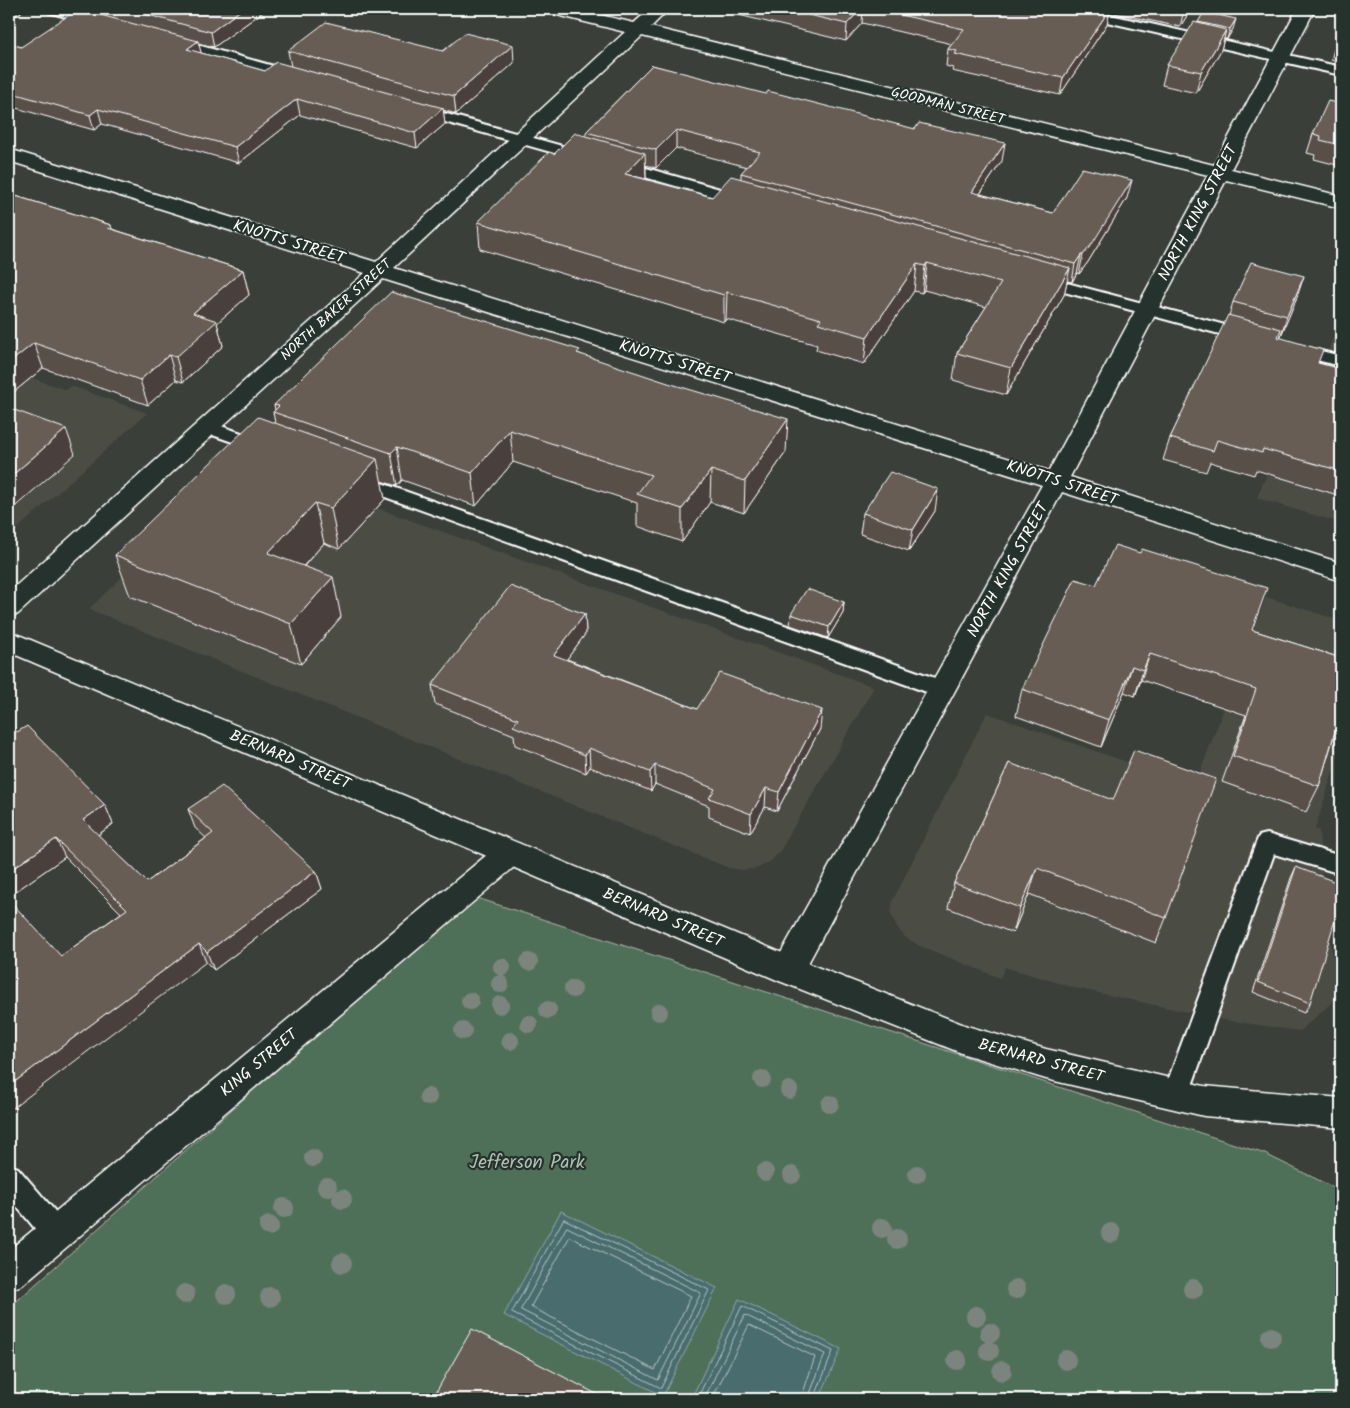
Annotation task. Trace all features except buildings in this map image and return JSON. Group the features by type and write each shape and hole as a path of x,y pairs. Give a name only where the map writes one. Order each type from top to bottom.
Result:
{"street":[{"path":"9,11 13,9"},
{"name":"GOODMAN STREET","path":"556,9 1341,202"},
{"name":"NORTH BAKER STREET","path":"9,607 380,270 660,9"},
{"name":"NORTH KING STREET","path":"788,970 1056,481 1306,9"},
{"name":"KNOTTS STREET","path":"9,154 1341,572"},
{"name":"BERNARD STREET","path":"9,641 788,970 964,1040 1046,1064 1204,1102 1341,1113"},
{"name":"KING STREET","path":"9,1273 510,853"}],"lane":[{"path":"53,9 110,25"},
{"path":"1067,9 1341,71"},
{"path":"158,38 310,80"},
{"path":"406,107 761,205"},
{"path":"1021,276 1341,361"},
{"path":"207,427 282,453"},
{"path":"338,473 942,689"},
{"path":"1176,1094 1267,843 1341,865"},
{"path":"9,1177 56,1233"}],"shaded area":[{"path":"1341,316 1341,355 1328,351"},
{"path":"1311,366 1341,375 1341,523 1257,498"},
{"path":"9,370 66,390 71,386 147,413 9,536"},
{"path":"243,460 874,687 780,851 771,861 758,868 744,870 729,868 89,609"},
{"path":"1266,597 1341,621 1341,746 1315,829 1319,831 1324,899 1339,996 1300,1031 1225,1020 1076,988 1005,967 1000,978 918,945 905,937 896,926 891,913 893,900 987,713 1195,786"}],"green space":[{"name":"Jefferson Park","path":"471,896 1265,1154 1341,1191 1341,1399 9,1399 9,1308"}],"water":[{"path":"561,1211 717,1288 663,1396 504,1315"},
{"path":"739,1299 841,1349 819,1399 691,1399"}]}
